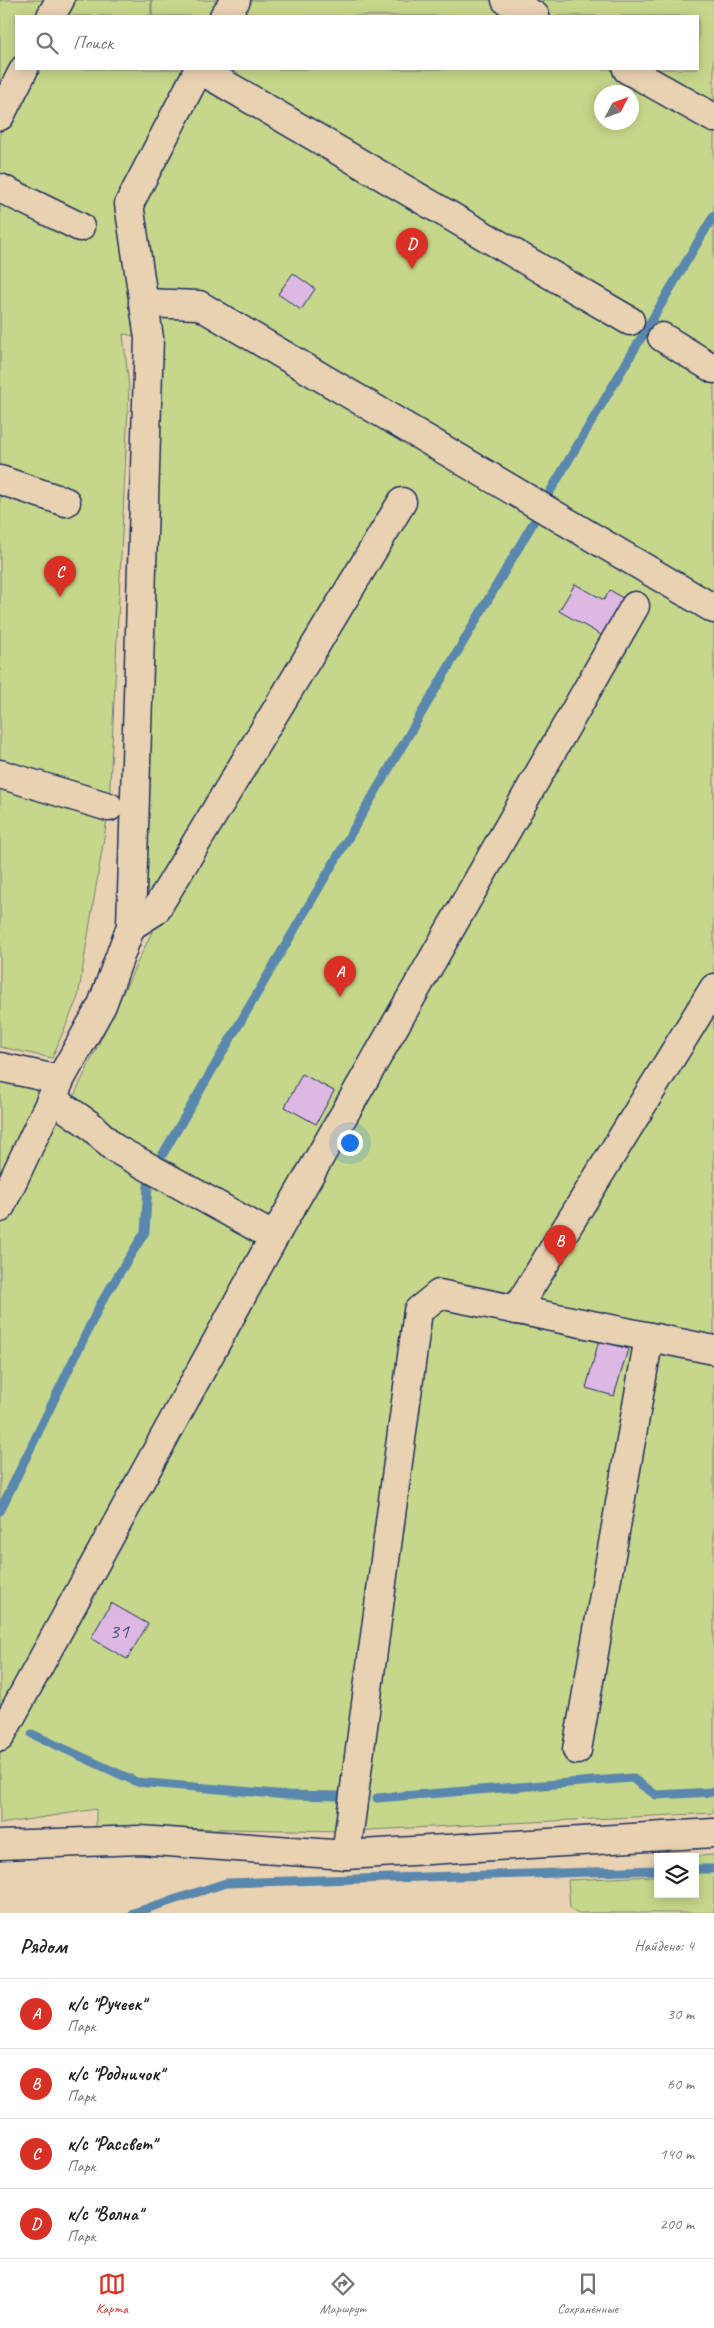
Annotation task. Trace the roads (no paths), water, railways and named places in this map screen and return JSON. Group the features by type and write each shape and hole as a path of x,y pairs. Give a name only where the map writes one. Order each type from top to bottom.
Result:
{"lane":[{"path":"52,15 60,0"},
{"path":"225,15 236,0"},
{"path":"506,0 533,15"},
{"path":"0,116 23,70"},
{"path":"0,1208 56,1090 102,1005 131,926 149,338 129,204 198,70"},
{"path":"201,70 630,321"},
{"path":"629,70 714,118"},
{"path":"0,188 80,226"},
{"path":"143,303 199,305 714,609"},
{"path":"662,337 714,369"},
{"path":"0,480 66,502"},
{"path":"131,926 155,911 402,502"},
{"path":"0,1737 274,1237 635,606"},
{"path":"0,774 110,807"},
{"path":"516,1310 714,988"},
{"path":"0,1067 56,1090 114,1148 274,1237"},
{"path":"346,1855 418,1311 439,1294 714,1350"},
{"path":"577,1750 649,1337"},
{"path":"0,1845 140,1840 346,1855 714,1833"}],"waterway":[{"path":"548,495 714,215"},
{"path":"160,1159 533,523"},
{"path":"0,1511 101,1303 145,1232 148,1185"},
{"path":"32,1734 137,1782 287,1795 341,1796"},
{"path":"377,1798 632,1778 656,1795 714,1792"},
{"path":"699,1869 714,1869"},
{"path":"133,1913 226,1883 654,1870"}],"place":[{"name":"к/с \"Волна\"","path":"412,269"},
{"name":"к/с \"Рассвет\"","path":"60,597"},
{"name":"к/с \"Ручеек\"","path":"340,997"},
{"name":"к/с \"Родничок\"","path":"560,1266"}]}
